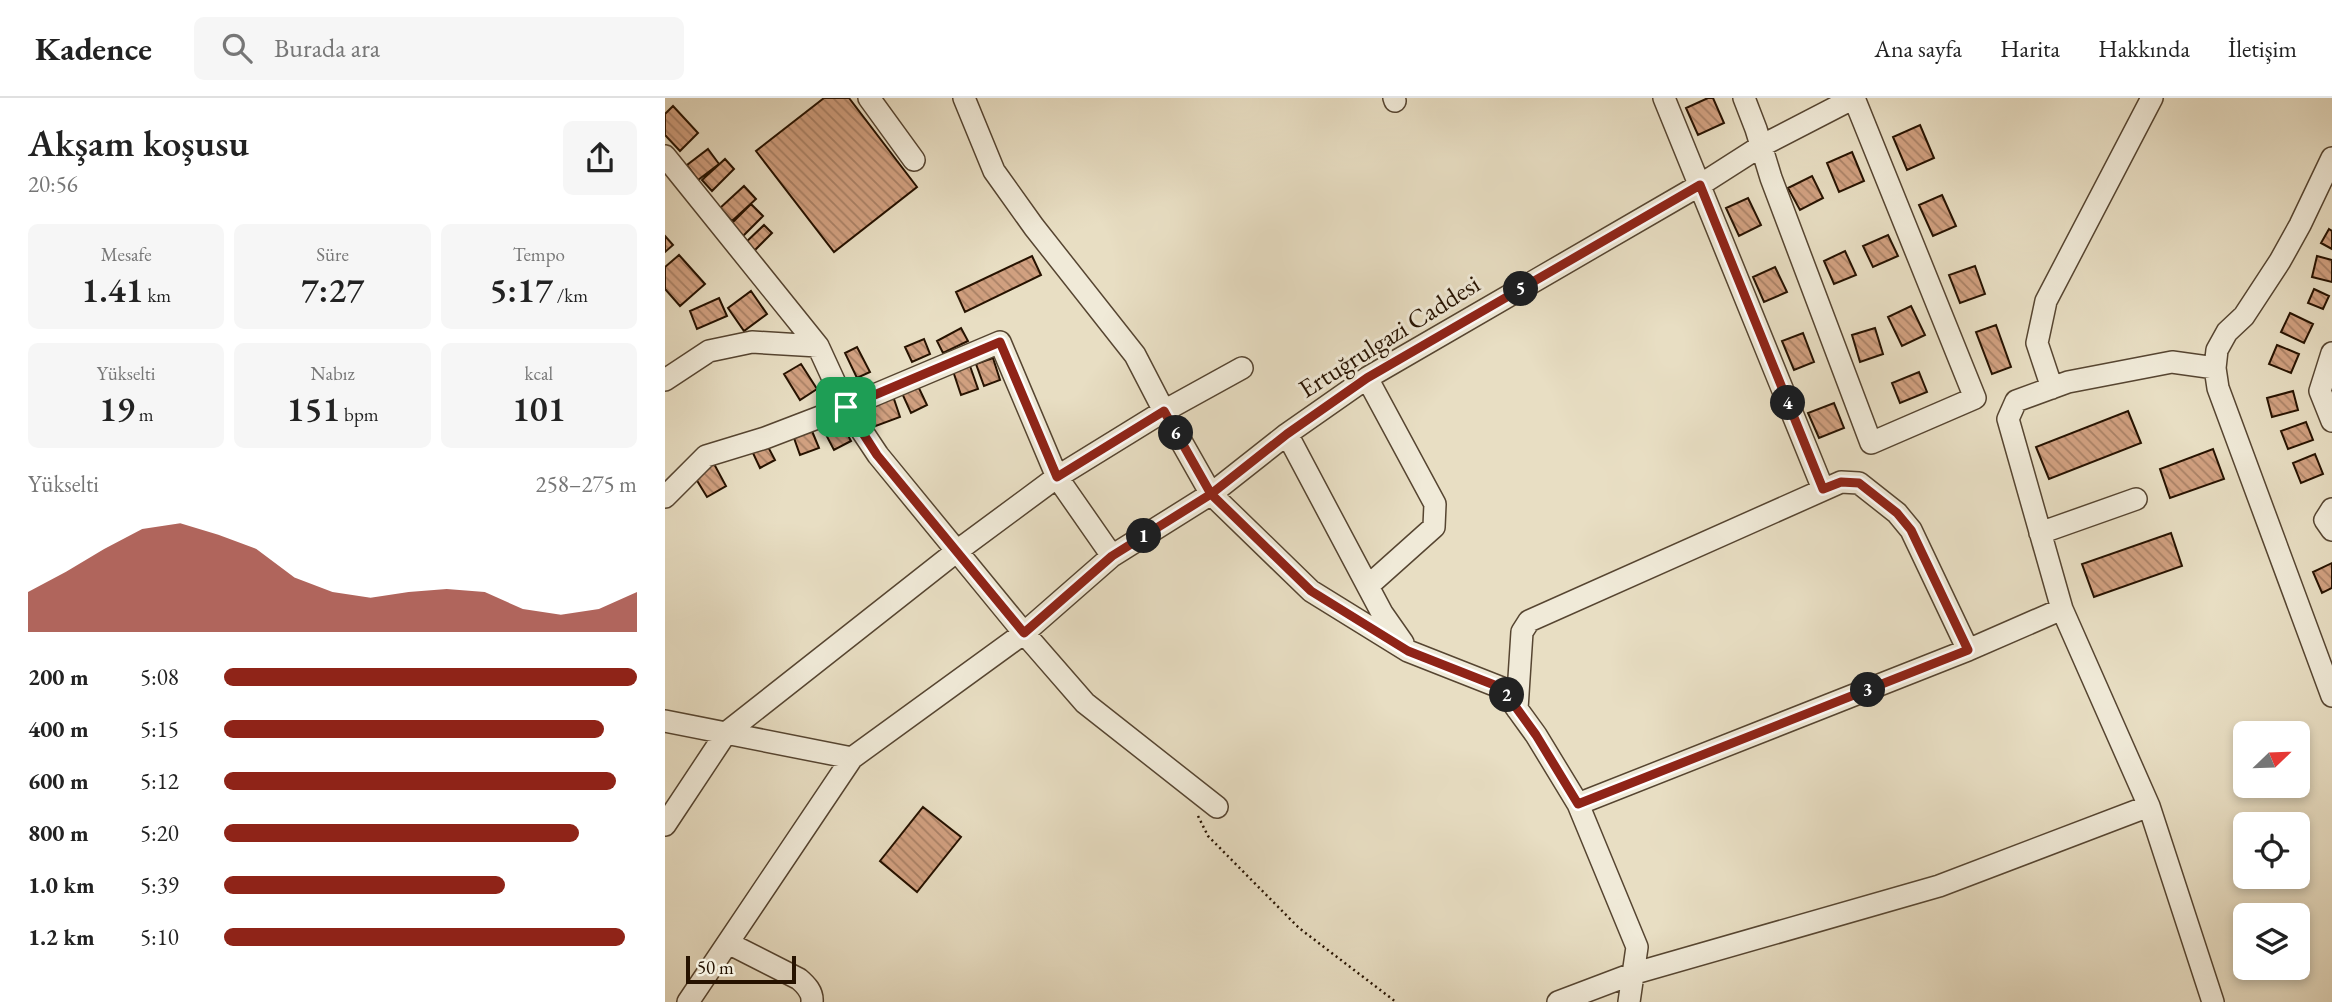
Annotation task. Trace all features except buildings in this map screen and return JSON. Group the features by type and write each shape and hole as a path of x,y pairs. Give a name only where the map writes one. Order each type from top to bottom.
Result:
{"street":[{"path":"869,98 914,160"},
{"path":"964,98 994,171 1034,227 1135,355 1211,494 1311,591 1408,651 1502,688 1536,735 1578,804 1637,947 1629,1002"},
{"path":"1664,98 1823,489"},
{"path":"1744,98 1771,178 1871,443 1975,398 1854,98"},
{"name":"Ertuğrulgazi Caddesi","path":"852,758 1024,633 1112,556 1211,494 1287,434 1367,378 1700,185 1761,146 1854,98"},
{"path":"2052,388 2037,343 2046,301 2152,98"},
{"path":"665,156 818,346 846,407 877,455 1024,633 1085,703 1217,807"},
{"path":"2332,159 2280,261 2244,316 2227,332 2217,349 2215,368 2218,388 2332,696"},
{"path":"665,380 709,352 752,342 818,346"},
{"path":"665,497 706,456 765,438 846,407 1000,342 1057,477 1112,556"},
{"path":"2332,353 2320,391 2332,421"},
{"path":"2213,1002 2149,806 2062,609 2008,419 2016,401 2068,382 2172,362 2215,368"},
{"path":"665,825 726,733 957,551 1057,477 1164,411 1242,368"},
{"path":"1367,378 1435,504 1434,527 1368,586"},
{"path":"1287,434 1382,613 1408,651"},
{"path":"1517,709 1522,632 1529,621 1841,482 1859,483 1897,513 1911,530 1968,650"},
{"path":"2040,533 2136,499"},
{"path":"2332,509 2325,520 2332,530"},
{"path":"1578,804 1968,650 2062,609"},
{"path":"665,721 852,758 688,1002"},
{"path":"1558,1002 1632,974 1938,886 2149,806"},
{"path":"728,943 799,979 807,986 813,997 812,1002"}],"path":[{"path":"1196,792 1198,817 1215,844 1299,928 1397,1002"}],"route":[{"path":"846,407 877,455 1024,633 1112,556 1211,494 1311,591 1408,651 1502,688 1536,735 1578,804 1968,650 1911,530 1897,513 1859,483 1841,482 1823,489 1700,185 1367,378 1287,434 1211,494 1164,411 1057,477 1000,342 846,407"}]}
